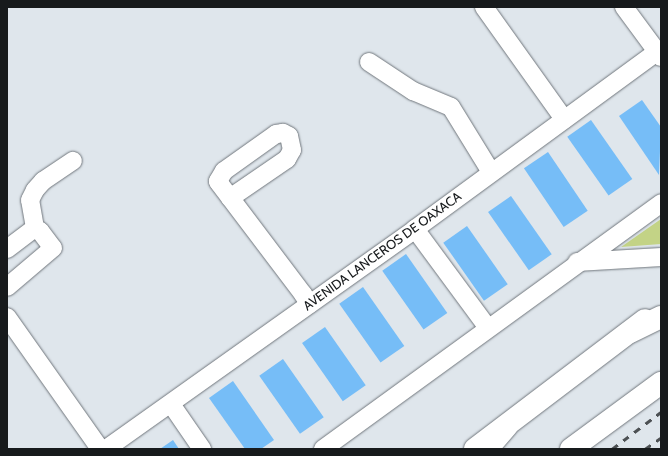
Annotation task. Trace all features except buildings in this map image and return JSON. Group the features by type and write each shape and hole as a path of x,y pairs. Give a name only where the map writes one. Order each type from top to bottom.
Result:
{"main road":[{"path":"475,449 661,309"},
{"path":"630,332 661,317"},
{"path":"571,449 661,383"},
{"path":"487,449 507,426"}],"street":[{"path":"484,7 564,119"},
{"path":"624,7 659,55"},
{"name":"AVENIDA LANCEROS DE OAXACA","path":"106,449 415,229 564,119 659,55"},
{"path":"369,62 413,91 451,107 491,172"},
{"path":"7,287 53,248 40,231 35,228 30,200 35,190 43,181 73,161"},
{"path":"230,198 309,304"},
{"path":"323,449 577,262 661,203"},
{"path":"7,249 35,228"},
{"path":"415,229 488,328"},
{"path":"577,262 661,257"},
{"path":"7,317 100,449"},
{"path":"171,404 202,449"}],"green space":[{"path":"661,219 661,244 621,247"}],"railway":[{"path":"612,449 661,412"},
{"path":"645,449 661,438"}]}
